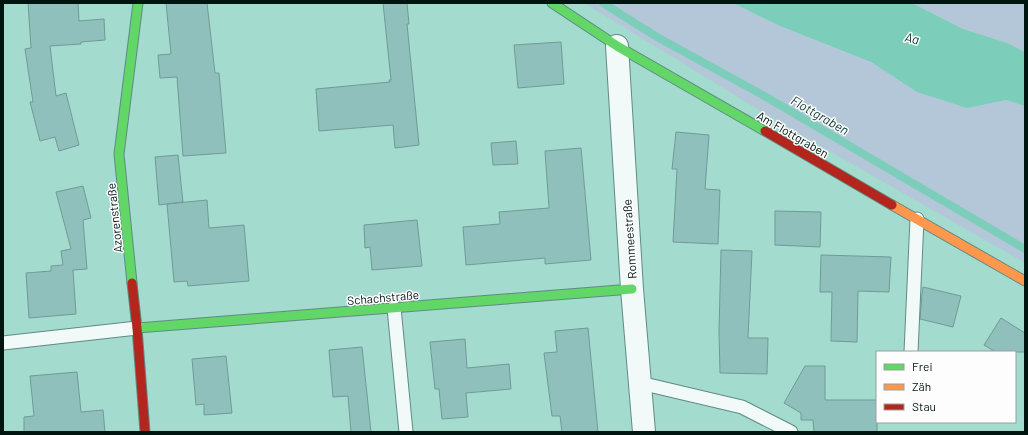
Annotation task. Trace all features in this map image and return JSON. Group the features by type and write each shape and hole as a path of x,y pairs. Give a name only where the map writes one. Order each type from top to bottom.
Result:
{"street":[{"name":"Azorenstraße","path":"138,3 120,154 137,328 145,432"},
{"name":"Am Flottgraben","path":"552,3 617,46 1025,281"},
{"name":"Rommeestraße","path":"617,46 632,289 644,432"},
{"name":"Schachstraße","path":"137,328 632,289"}],"lane":[{"path":"911,351 917,219"},
{"path":"394,308 406,432"},
{"path":"3,343 137,328"},
{"path":"640,383 742,407 791,432"}],"shaded area":[{"path":"584,3 733,3 780,26 871,62 917,92 967,108 1006,100 1025,106 1025,263 777,121"},
{"path":"912,3 1025,3 1025,52 1007,43 963,29"}],"water":[{"name":"Aa","path":"733,3 912,3 963,29 1007,43 1025,52 1025,106 1006,100 967,108 917,92 871,62 780,26"}],"building":[{"path":"28,3 78,3 79,21 104,19 105,40 81,42 81,44 50,46 56,96 66,93 79,145 59,151 55,137 40,141 30,102 33,102 25,49 31,48"},
{"path":"166,3 207,3 215,73 219,73 226,153 183,156 177,77 160,78 158,55 171,54"},
{"path":"383,3 407,3 409,24 407,24 419,145 395,148 393,125 319,131 316,89 390,82 389,80 391,80"},
{"path":"561,42 564,84 518,88 514,45"},
{"path":"676,132 709,135 705,189 720,190 718,244 673,242 677,169 672,169"},
{"path":"516,141 518,164 493,165 491,143"},
{"path":"581,148 591,260 545,264 545,258 466,265 463,227 500,224 499,212 549,208 545,151"},
{"path":"178,155 183,202 159,205 155,157"},
{"path":"83,186 91,218 83,220 87,269 73,270 76,314 29,318 26,273 51,271 51,266 63,265 61,251 71,249 56,192"},
{"path":"207,200 209,228 244,225 249,281 188,286 187,281 174,282 167,204"},
{"path":"775,211 821,212 820,247 775,245"},
{"path":"417,220 422,266 372,270 370,247 365,248 364,225"},
{"path":"721,250 752,251 748,338 768,338 767,374 720,373 719,332"},
{"path":"821,255 891,257 889,292 858,291 857,342 831,341 832,292 820,292"},
{"path":"923,287 961,296 953,327 920,319"},
{"path":"1001,318 1025,333 1025,352 994,351 984,345"},
{"path":"588,328 598,432 562,432 560,416 552,416 544,353 557,352 555,331"},
{"path":"465,339 467,368 509,364 511,389 466,393 468,417 442,419 439,389 435,389 430,342"},
{"path":"362,347 371,432 351,432 348,396 333,397 329,350"},
{"path":"226,356 232,413 204,415 204,404 196,405 192,359"},
{"path":"805,366 825,366 825,400 876,400 877,432 814,432 813,420 801,420 801,413 784,403"},
{"path":"77,372 81,412 103,410 105,432 24,432 24,417 34,416 30,376"}],"waterway":[{"name":"Flottgraben","path":"603,3 657,37 768,98 1025,249"}],"traffic: fast":[{"path":"132,283 119,154 138,3"},
{"path":"552,3 617,46 765,131"},
{"path":"137,328 632,289"}],"traffic: slow":[{"path":"892,205 1025,281"}],"traffic: jam":[{"path":"765,131 892,205"},
{"path":"132,283 145,432"}]}
